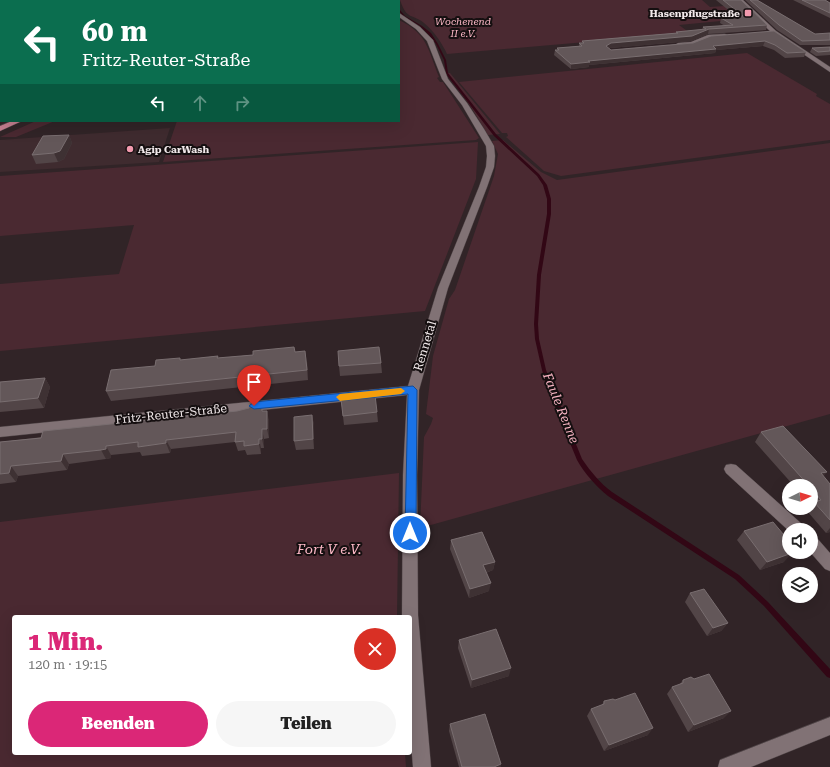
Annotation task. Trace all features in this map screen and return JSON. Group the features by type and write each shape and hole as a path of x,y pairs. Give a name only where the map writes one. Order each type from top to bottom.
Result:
{"main road":[{"path":"0,129 16,122"}],"street":[{"path":"740,0 774,32 830,70"},
{"name":"Rennetal","path":"400,16 418,28 430,40 445,79 465,104 480,129 490,146 491,156 490,167 483,187 443,288 413,390 410,475 410,615"},
{"path":"766,32 774,32"},
{"path":"669,46 692,44 708,37 730,35"},
{"path":"798,49 812,48"},
{"name":"Fritz-Reuter-Straße","path":"0,432 413,390"},
{"path":"731,469 790,523"},
{"path":"818,550 830,564"},
{"name":"Rennetal","path":"412,641 422,767"},
{"path":"727,767 830,726"}],"shaded area":[{"path":"170,128 159,162 0,172 0,140"}],"green space":[{"name":"Wochenend II e.V.","path":"400,0 702,0 710,7 739,5 752,18 679,25 690,33 447,54 440,41 431,30 420,20 410,16 405,11"},
{"path":"400,20 409,25 422,37 439,77 437,78 440,82 443,82 479,138 476,140 163,162 177,122 400,122"},
{"path":"747,53 817,94 816,96 830,104 830,140 561,176 544,171 506,137 508,136 507,133 502,133 459,82"},
{"path":"446,73 450,73 500,134 488,135 471,107"},
{"path":"34,122 53,122 16,137 0,137"},
{"path":"503,140 541,172 557,180 830,143 830,414 420,528 424,437 433,418 426,414 433,356 449,299 455,290 494,176 498,154 492,141"},
{"path":"478,142 476,179 425,311 0,351 0,284 119,274 134,225 0,236 0,176"},
{"name":"Fort V e.V.","path":"399,473 397,615 12,615 12,755 405,755 406,767 0,767 0,522"}],"building":[{"path":"723,0 741,0 767,25 709,29 692,36 611,43 606,46 611,50 693,43 711,36 774,31 806,52 787,53 775,45 765,41 713,46 716,49 588,61 590,62 571,64 555,50 559,50 557,48 582,46 579,43 584,43 582,41 678,33 676,32 706,29 703,27 733,25 721,18 743,16"},
{"path":"750,0 757,0 815,34 830,33 830,40 802,41 779,25"},
{"path":"802,0 825,0 830,3 830,13"},
{"path":"830,47 830,51 818,52 812,48"},
{"path":"69,135 60,151 32,155 43,136"},
{"path":"294,347 295,352 305,351 307,370 106,391 111,370 155,366 156,360 180,358 180,360 218,356 217,358 253,355 253,351"},
{"path":"379,347 381,363 339,366 338,351"},
{"path":"45,378 38,398 0,402 0,382"},
{"path":"375,395 377,412 343,416 341,399"},
{"path":"261,402 262,411 267,411 267,429 262,429 262,439 259,439 259,444 244,446 244,441 235,442 236,432 166,440 166,443 138,447 138,442 106,446 106,449 101,450 63,454 61,461 11,466 9,473 0,474 0,442 41,438 43,431 237,411 249,408 250,403"},
{"path":"312,415 313,439 294,441 294,417"},
{"path":"783,426 827,472 821,473 830,484 830,520 818,506 818,501 821,500 818,496 818,479 803,479 761,432"},
{"path":"773,522 782,533 782,557 767,562 744,531"},
{"path":"482,532 495,562 483,565 491,583 470,589 451,540"},
{"path":"704,589 728,623 713,628 690,593"},
{"path":"496,629 511,668 472,680 459,640"},
{"path":"709,674 731,711 694,725 672,687 683,683 683,680 691,677 694,679"},
{"path":"635,693 653,728 609,745 591,709 604,704 604,701 615,700"},
{"path":"485,714 501,764 494,767 462,767 450,724"}],"waterway":[{"name":"Faule Renne","path":"400,11 404,16 421,26 430,34 445,60 447,73 495,135 538,175 545,185 549,199 549,214 539,275 536,324 537,339 544,370 550,387 583,465 597,482 610,494 737,577 766,604 830,674"}],"slow traffic":[{"path":"340,397 401,391"}],"place":[{"name":"Hasenpflugstraße","path":"748,13"},
{"name":"Agip CarWash","path":"130,149"}],"route":[{"path":"254,406 413,390 410,475 410,533"}]}
